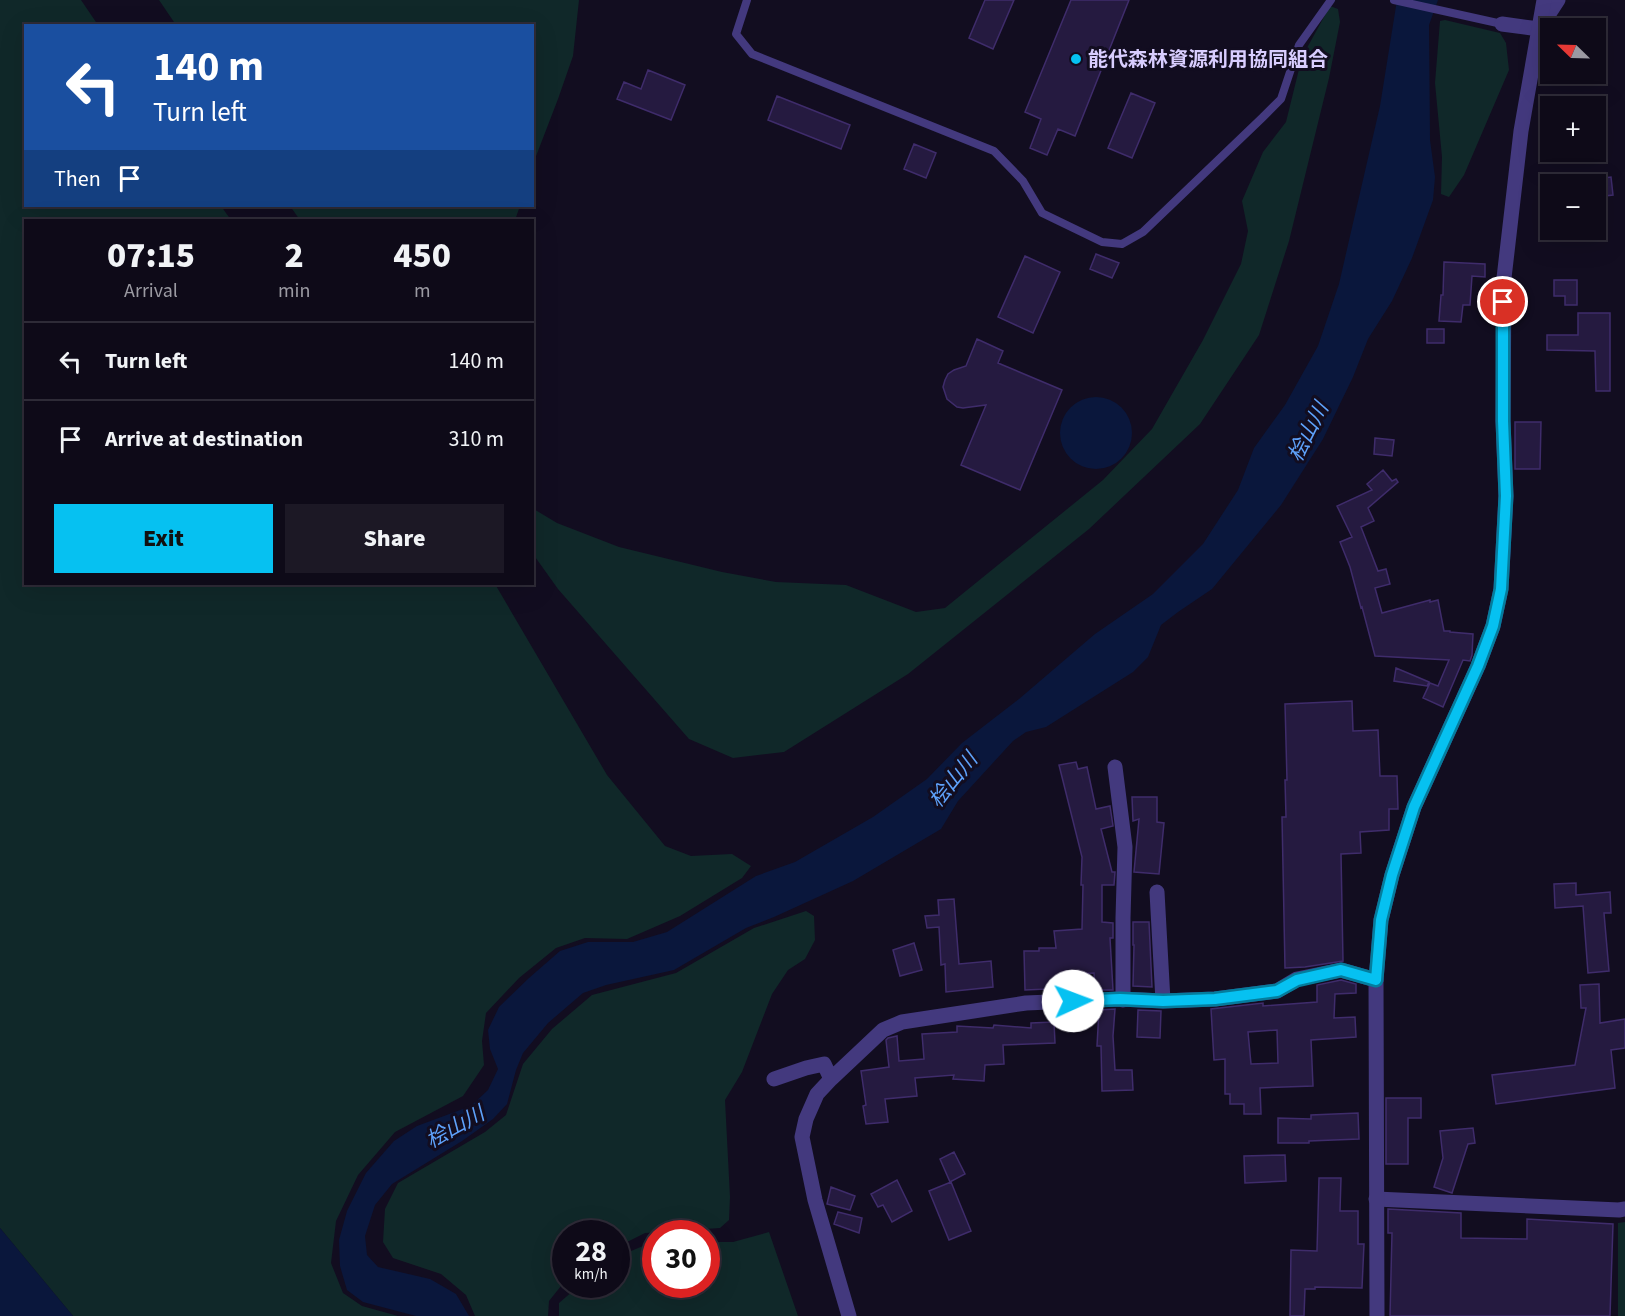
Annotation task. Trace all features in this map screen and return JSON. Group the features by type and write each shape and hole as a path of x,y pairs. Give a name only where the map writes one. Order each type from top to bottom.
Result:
{"street":[{"path":"1377,1316 1376,980 1381,920 1392,875 1414,807 1467,691 1493,626 1501,589 1506,496 1503,421 1504,278 1521,131 1544,0"},
{"path":"1539,30 1558,0"},
{"path":"1502,24 1539,30"},
{"path":"1115,767 1125,847 1123,1000"},
{"path":"1157,892 1163,1001"},
{"path":"849,1316 815,1200 802,1137 806,1119 817,1094 883,1030 902,1022 1026,1003 1120,999 1163,1001 1215,999 1277,991 1297,980 1341,970 1376,980"},
{"path":"774,1079 824,1064 831,1079"},
{"path":"1376,1199 1625,1209"}],"lane":[{"path":"747,0 736,34 752,54 994,151 1023,181 1042,213 1102,242 1122,244 1143,232 1281,99 1299,45 1331,0"},
{"path":"1394,0 1502,24"}],"green space":[{"path":"0,0 81,0 97,24 24,24 24,207 222,207 230,219 24,219 24,585 496,585 607,775 665,846 691,856 732,854 751,866 742,878 680,916 627,939 585,938 556,948 519,978 486,1013 482,1041 484,1065 463,1096 395,1132 358,1175 336,1221 331,1263 343,1293 362,1306 398,1316 73,1316 0,1228"},
{"path":"159,0 579,0 573,56 534,161 534,24 175,24"},
{"path":"1330,6 1338,9 1340,22 1329,78 1289,241 1259,335 1200,424 1089,529 908,674 784,752 733,758 689,739 558,589 534,555 534,509 557,523 619,547 722,572 776,582 846,585 916,612 945,608 1103,480 1152,429 1203,340 1241,264 1248,231 1242,201 1263,152 1286,122 1302,57"},
{"path":"1445,20 1500,33 1506,43 1509,70 1464,175 1449,197 1441,194 1442,157 1435,83 1440,21"},
{"path":"291,207 520,207 515,219 299,219"},
{"path":"806,911 814,916 815,940 805,959 788,970 772,994 742,1072 725,1100 729,1220 720,1228 720,1220 642,1220 642,1234 630,1240 630,1220 552,1220 552,1297 549,1301 548,1316 475,1316 466,1295 441,1274 393,1258 383,1242 385,1209 398,1183 485,1132 506,1115 523,1064 552,1029 592,995 676,973 754,928"},
{"path":"1625,1222 1625,1316 1618,1316 1618,1223"},
{"path":"769,1232 798,1316 559,1316 559,1303 565,1298 630,1298 630,1251 642,1246 642,1298 720,1298 720,1242 733,1242"}],"water":[{"name":"桧山川","path":"1397,0 1438,0 1429,25 1430,140 1435,177 1433,200 1412,258 1392,301 1368,339 1353,377 1323,439 1281,505 1212,589 1161,625 1148,657 1133,672 1046,727 1026,732 1013,741 958,801 941,829 853,881 746,928 674,970 606,985 583,993 548,1023 523,1053 507,1104 493,1119 462,1141 392,1184 375,1205 365,1236 367,1255 378,1267 430,1279 456,1294 469,1316 416,1316 363,1302 347,1290 340,1266 339,1240 347,1211 366,1173 394,1141 417,1126 471,1106 488,1090 498,1069 490,1049 488,1030 499,1007 529,978 560,951 588,942 633,942 667,932 756,876 795,862 873,817 927,779 962,743 1019,699 1095,634 1153,594 1203,544 1238,490 1254,448 1285,405 1318,346 1339,284 1380,106"},
{"path":"1096,397 1116,403 1126,413 1132,433 1126,453 1116,463 1096,469 1076,463 1066,453 1060,433 1066,413 1076,403"},
{"path":"0,1228 73,1316 0,1316"}],"building":[{"path":"985,0 1014,0 993,49 969,38"},
{"name":"能代森林資源利用協同組合","path":"1071,0 1129,0 1075,136 1058,129 1047,155 1030,148 1041,119 1025,112"},
{"path":"648,70 685,85 671,120 617,99 624,82 641,89"},
{"path":"1131,93 1155,103 1132,158 1108,148"},
{"path":"777,96 850,125 841,149 768,120"},
{"path":"914,144 936,153 926,178 904,169"},
{"path":"1611,177 1613,195 1606,196 1606,178"},
{"path":"1096,254 1119,263 1112,278 1090,269"},
{"path":"1025,256 1060,272 1033,333 998,317"},
{"path":"1444,262 1485,264 1485,277 1472,276 1470,305 1463,305 1461,322 1439,321"},
{"path":"1554,280 1577,280 1577,305 1565,305 1565,296 1554,296"},
{"path":"1578,313 1610,313 1610,391 1596,391 1595,351 1547,350 1547,335 1578,335"},
{"path":"1427,329 1444,329 1444,343 1427,343"},
{"path":"977,339 1003,351 998,363 1062,390 1020,490 961,465 986,405 957,407 947,399 943,387 948,374 966,366"},
{"path":"1515,422 1541,422 1540,469 1515,469"},
{"path":"1375,438 1394,440 1392,456 1374,454"},
{"path":"1383,470 1392,481 1396,479 1398,482 1368,508 1374,521 1361,527 1378,571 1386,569 1390,584 1375,588 1382,613 1430,600 1430,602 1438,600 1444,631 1473,634 1470,661 1463,660 1443,707 1423,698 1430,683 1438,686 1449,660 1375,656 1350,567 1340,542 1352,537 1337,506 1372,490 1367,484"},
{"path":"1396,668 1429,682 1427,686 1394,681"},
{"path":"1352,701 1353,731 1378,730 1380,776 1397,776 1398,809 1389,809 1389,830 1360,832 1361,853 1341,854 1343,961 1285,968 1282,817 1286,817 1285,780 1287,780 1285,704"},
{"path":"1076,762 1078,769 1087,767 1096,809 1110,806 1113,826 1101,829 1112,872 1115,872 1114,885 1102,885 1102,922 1113,923 1113,938 1110,938 1113,990 1095,990 1094,973 1069,974 1069,984 1064,985 1065,992 1047,992 1047,989 1025,990 1024,951 1056,948 1054,931 1082,929 1082,857 1059,765"},
{"path":"1132,797 1157,797 1157,822 1164,823 1159,874 1134,872 1139,819 1133,821"},
{"path":"1576,883 1576,895 1610,892 1611,913 1604,913 1609,971 1588,973 1583,906 1555,908 1554,884"},
{"path":"954,899 959,964 991,961 993,987 946,992 945,964 941,965 939,927 927,928 925,916 939,915 938,900"},
{"path":"1133,922 1149,922 1152,987 1133,986"},
{"path":"914,943 922,970 900,976 893,950"},
{"path":"1341,980 1356,984 1356,993 1335,994 1334,1018 1355,1017 1356,1037 1311,1040 1313,1086 1260,1088 1261,1114 1244,1114 1244,1104 1230,1104 1230,1094 1225,1094 1225,1059 1214,1060 1211,1009 1263,1003 1263,1006 1317,1002 1317,985","holes":["1277,1030 1278,1063 1251,1064 1248,1032"]},
{"path":"1599,984 1600,1023 1625,1019 1625,1048 1611,1050 1615,1088 1496,1104 1492,1075 1575,1065 1586,1008 1581,1008 1580,985"},
{"path":"1115,1009 1113,1036 1115,1070 1132,1070 1133,1090 1102,1091 1101,1046 1097,1046 1099,1010"},
{"path":"1138,1010 1161,1011 1160,1038 1137,1037"},
{"path":"1054,1022 1055,1043 1003,1045 1004,1064 985,1065 984,1081 953,1079 954,1075 915,1078 917,1096 885,1099 888,1122 866,1124 861,1071 889,1067 886,1040 888,1038 897,1036 899,1061 924,1059 922,1034 957,1032 957,1026 993,1028 994,1025 1031,1028 1031,1023"},
{"path":"1386,1098 1421,1098 1421,1118 1408,1118 1408,1164 1386,1164"},
{"path":"1358,1113 1359,1139 1278,1143 1278,1118 1311,1119 1311,1115"},
{"path":"1473,1128 1475,1143 1468,1144 1452,1193 1434,1187 1443,1158 1440,1131"},
{"path":"954,1152 965,1174 950,1182 940,1159"},
{"path":"1285,1155 1286,1181 1245,1183 1244,1156"},
{"path":"1319,1178 1341,1178 1340,1211 1358,1211 1358,1244 1364,1244 1362,1288 1315,1287 1315,1289 1305,1289 1304,1316 1290,1316 1291,1250 1317,1251"},
{"path":"897,1180 912,1211 892,1222 883,1205 878,1207 871,1194"},
{"path":"951,1182 971,1231 949,1240 929,1191"},
{"path":"831,1187 855,1196 850,1210 827,1204"},
{"path":"1388,1209 1461,1213 1461,1238 1527,1239 1527,1219 1613,1224 1610,1316 1390,1316 1392,1233 1388,1233"},
{"path":"838,1212 862,1218 859,1233 834,1224"}],"place":[{"name":"能代森林資源利用協同組合","path":"1076,59"}],"route":[{"path":"1073,1001 1215,999 1277,991 1297,980 1341,970 1376,980 1381,920 1392,875 1414,807 1478,666 1493,626 1501,589 1506,496 1503,421 1503,302"}]}
